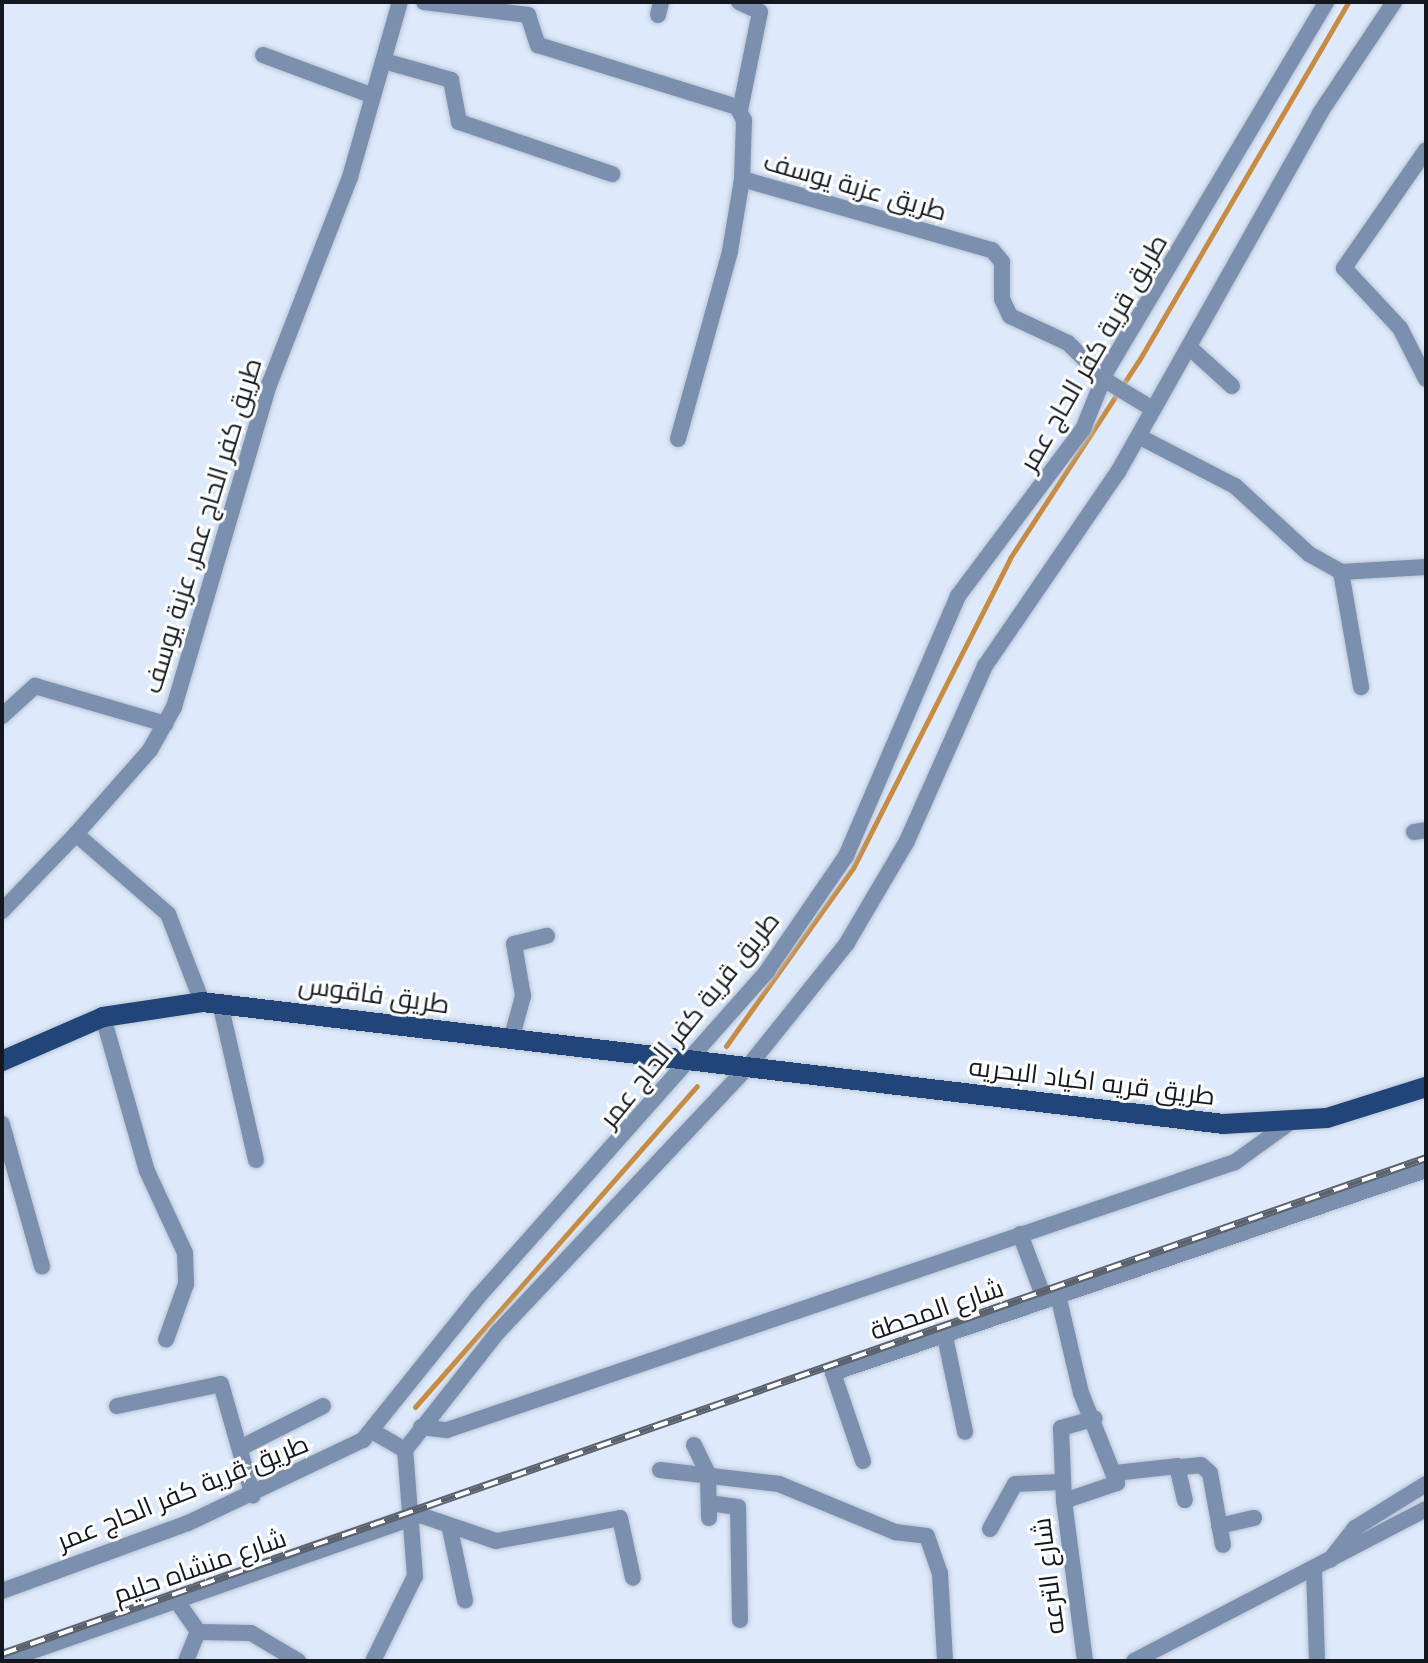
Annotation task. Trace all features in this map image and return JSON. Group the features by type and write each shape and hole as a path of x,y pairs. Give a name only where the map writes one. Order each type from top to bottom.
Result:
{"main road":[{"name":"طريق فاقوس","path":"2,1061 103,1017 211,1002 747,1068"},
{"name":"طريق قريه اكياد البحريه","path":"747,1068 1192,1121 1289,1123 1426,1087"}],"street":[{"name":"طريق كفر الحاج عمر, عزبة يوسف","path":"2,911 76,834 166,724 269,385 345,191 400,2"},
{"path":"424,2 532,16 538,45 740,110"},
{"name":"طريق عزبة يوسف","path":"739,2 760,12 740,110 742,179 992,250 1002,262 1002,299 1010,316 1068,343 1106,380"},
{"name":"طريق قرية كفر الحاج عمر","path":"2,1591 253,1496 372,1431 395,1393 616,1148 683,1060 767,971 837,872 958,596 1055,473 1326,2"},
{"path":"373,1661 415,1576 405,1450 421,1427 602,1217 747,1068 868,910 985,666 1140,437 1147,405 1189,347 1320,113 1394,2"},
{"path":"263,55 373,96"},
{"path":"384,61 451,80 459,122 612,174"},
{"path":"1426,150 1344,268 1400,328 1426,379"},
{"path":"678,439 742,179"},
{"path":"1189,347 1232,386"},
{"path":"1106,380 1147,405"},
{"path":"1140,437 1235,486 1309,554 1341,572 1426,567"},
{"path":"1341,572 1361,687"},
{"path":"2,716 35,686 166,724"},
{"path":"76,834 168,914 211,1002 256,1160"},
{"path":"511,1040 523,996 514,944 547,936"},
{"path":"103,1017 147,1171 185,1253 186,1284 166,1340"},
{"path":"421,1427 447,1430 1235,1162 1289,1123"},
{"path":"2,1124 42,1266"},
{"name":"شارع المحطة","path":"863,1461 833,1373 944,1332 1426,1170"},
{"path":"1020,1234 1051,1296 1077,1380 1115,1473 1201,1465 1210,1473 1223,1545"},
{"path":"944,1332 965,1432"},
{"path":"117,1406 221,1384 253,1496"},
{"path":"240,1448 323,1406"},
{"path":"1064,1501 1061,1428 1095,1418"},
{"path":"372,1431 405,1450"},
{"path":"694,1445 708,1474 709,1510 738,1507 740,1620"},
{"path":"1180,1467 1185,1500"},
{"path":"660,1470 708,1474 798,1489 895,1532 927,1536 942,1585 945,1661"},
{"name":"شارع الترعه","path":"1085,1661 1064,1501 1115,1487 1115,1473"},
{"path":"990,1529 1015,1484 1062,1482"},
{"path":"1317,1661 1321,1565 1355,1528 1426,1484"},
{"path":"1134,1661 1426,1509"},
{"path":"411,1517 429,1516 450,1529 511,1541 620,1518 633,1578"},
{"name":"شارع منشاه حليم","path":"11,1660 411,1517"},
{"path":"1219,1526 1254,1518"},
{"path":"450,1529 465,1600"},
{"path":"176,1600 198,1632"},
{"path":"186,1661 198,1632"},
{"path":"198,1632 251,1633 298,1661"}],"waterway":[{"path":"726,1046 853,868 1010,558 1138,362 1348,2"},
{"path":"415,1407 697,1086"}],"railway":[{"path":"2,1654 1426,1158"}]}
